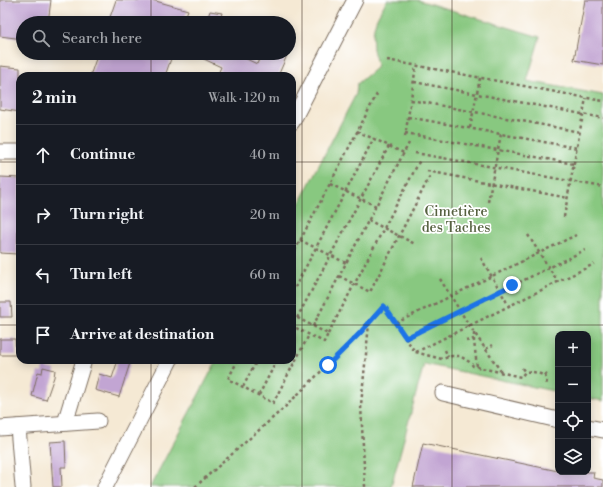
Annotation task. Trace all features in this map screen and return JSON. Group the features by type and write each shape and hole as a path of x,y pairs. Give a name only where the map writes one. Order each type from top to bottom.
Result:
{"street":[{"path":"296,114 355,0"},
{"path":"0,152 16,152"},
{"path":"65,424 83,364"},
{"path":"104,487 168,364"},
{"path":"443,392 555,419"},
{"path":"0,428 98,421"},
{"path":"18,427 23,487"},
{"path":"591,428 603,430"}],"path":[{"path":"387,60 603,101"},
{"path":"405,137 416,66"},
{"path":"470,128 480,78"},
{"path":"414,82 603,118"},
{"path":"296,248 377,94"},
{"path":"564,217 586,98"},
{"path":"411,100 580,132"},
{"path":"408,117 577,148"},
{"path":"358,131 404,153"},
{"path":"405,133 574,164"},
{"path":"488,202 501,134"},
{"path":"296,286 374,138"},
{"path":"313,326 409,143"},
{"path":"328,334 298,318 389,146"},
{"path":"415,153 603,187"},
{"path":"296,328 324,342 420,160"},
{"path":"427,171 568,198"},
{"path":"339,276 370,292 430,176"},
{"path":"330,184 376,206"},
{"path":"368,220 415,244"},
{"path":"528,235 558,282"},
{"path":"396,323 576,235"},
{"path":"300,240 346,264"},
{"path":"406,338 585,250"},
{"path":"481,258 509,306"},
{"path":"415,352 594,264"},
{"path":"440,278 469,325 502,373"},
{"path":"195,487 286,407 384,306 415,352 442,359 452,356 460,356 473,366 521,377 525,372 530,371 545,376"},
{"path":"365,487 361,406 369,323"},
{"path":"474,332 477,367"},
{"path":"296,360 309,335"},
{"path":"466,341 474,339"},
{"path":"486,349 493,345"},
{"path":"445,350 448,357"},
{"path":"236,364 228,379 273,403 294,364"},
{"path":"243,387 255,364"},
{"path":"259,396 276,364"},
{"path":"522,368 525,372"},
{"path":"546,386 547,380 545,376 548,371"}],"green space":[{"name":"Cimetière des Taches","path":"387,0 418,0 540,37 527,81 603,95 603,401 591,399 591,331 555,331 555,391 424,364 391,487 150,487 215,364 296,364 296,209 356,94 357,84 376,68 376,61 373,52 373,31 376,20"}],"building":[{"path":"0,0 51,0 49,16 16,16 16,38 0,36"},
{"path":"116,0 152,0 188,10 186,16 110,16"},
{"path":"585,0 603,0 603,65 574,60"},
{"path":"210,11 222,13 221,16 208,16"},
{"path":"96,60 171,60 166,72 91,72"},
{"path":"206,60 249,60 257,64 259,60 285,60 280,72 219,72 221,67"},
{"path":"0,66 20,68 20,72 16,72 16,111 0,109"},
{"path":"0,177 16,178 16,254 0,253"},
{"path":"0,302 11,302 12,317 0,317"},
{"path":"0,339 15,339 16,355 0,355"},
{"path":"117,364 130,364 119,397 95,390 99,374 112,378"},
{"path":"43,367 55,370 46,400 32,396 38,372 42,373"},
{"path":"65,441 66,467 61,467 62,487 53,487 50,442"},
{"path":"423,443 555,470 555,475 591,475 591,472 594,472 593,478 603,480 603,487 413,487"}],"route":[{"path":"328,365 384,306 406,338 512,285"}]}
